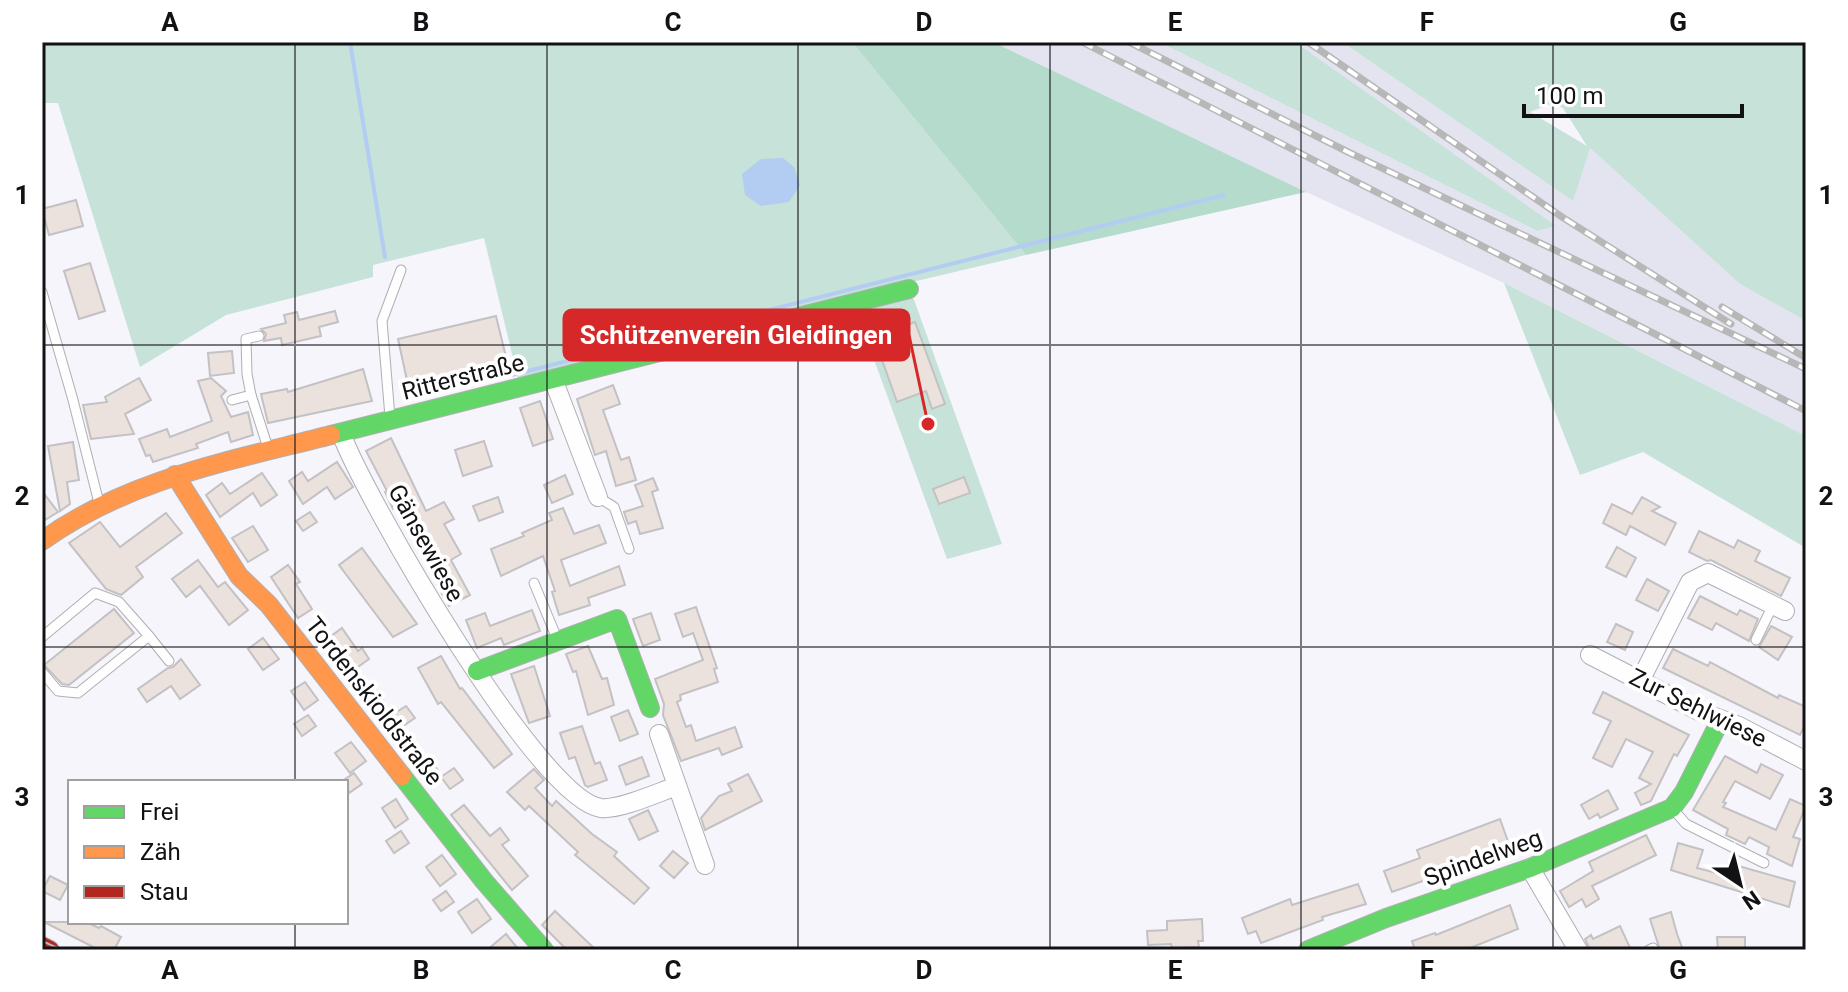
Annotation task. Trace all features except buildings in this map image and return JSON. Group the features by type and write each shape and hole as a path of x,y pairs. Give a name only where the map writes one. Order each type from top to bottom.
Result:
{"street":[{"name":"Ritterstraße","path":"42,541 99,503 175,475 909,289"},
{"path":"553,379 598,497"},
{"name":"Gänsewiese","path":"341,433 402,552 448,629 533,749 575,796 601,808 677,786"},
{"name":"Tordenskioldstraße","path":"175,475 239,576 269,605 484,881 544,950"},
{"path":"1640,681 1690,582 1708,573 1779,608"},
{"path":"477,671 617,619 650,708"},
{"name":"Zur Sehlwiese","path":"1590,655 1806,761"},
{"path":"1672,808 1684,792 1720,721"},
{"path":"659,734 705,865"},
{"name":"Spindelweg","path":"1308,950 1386,918 1530,868 1672,808"},
{"path":"1530,868 1578,950"},
{"path":"42,946 50,950"}],"lane":[{"path":"391,420 382,321 401,270"},
{"path":"42,292 99,503"},
{"path":"259,336 246,339 247,374 269,452"},
{"path":"232,400 251,395"},
{"path":"598,497 614,507 629,549"},
{"path":"534,583 558,641"},
{"path":"42,637 95,593 119,602 169,661"},
{"path":"1756,640 1779,608"},
{"path":"42,672 58,691 78,693 149,636"},
{"path":"1672,808 1686,824 1764,863"}],"shaded area":[{"path":"993,42 1159,42 1537,231 1555,226 1295,42 1342,42 1573,201 1589,147 1740,284 1806,321 1806,436 1504,283"}],"green space":[{"path":"42,42 852,42 1026,255 908,283 1002,544 947,559 854,305 520,387 484,238 373,265 373,277 226,315 140,367 58,103 42,103"},
{"path":"852,42 993,42 1306,192 1026,255"},
{"path":"1159,42 1295,42 1556,226 1537,231"},
{"path":"1342,42 1806,42 1806,321 1740,284 1590,148 1573,201","holes":["1553,103 1563,108 1587,146 1530,112"]},
{"path":"1504,283 1806,436 1806,548 1643,452 1580,475"}],"water":[{"path":"783,158 794,167 800,185 789,202 761,206 745,195 742,174 761,159"}],"waterway":[{"path":"350,42 385,257"},
{"path":"512,375 1224,195"}],"tram line":[{"path":"42,941 62,950"}],"railway":[{"path":"1082,42 1806,411"},
{"path":"1129,42 1348,152 1806,369"},
{"path":"1308,42 1562,217 1731,324"},
{"path":"1722,307 1806,358"}],"traffic: fast":[{"path":"331,435 909,289"},
{"path":"477,671 617,619 650,708"},
{"path":"1308,950 1386,918 1530,868 1672,808 1684,792 1720,721"},
{"path":"402,776 484,881 544,950"}],"traffic: slow":[{"path":"42,541 109,502 145,487 181,474 331,435"},
{"path":"175,475 239,576 269,605 402,776"}],"traffic: jam":[{"path":"42,946 50,950"}],"place":[{"name":"Schützenverein Gleidingen","path":"928,424"}]}
